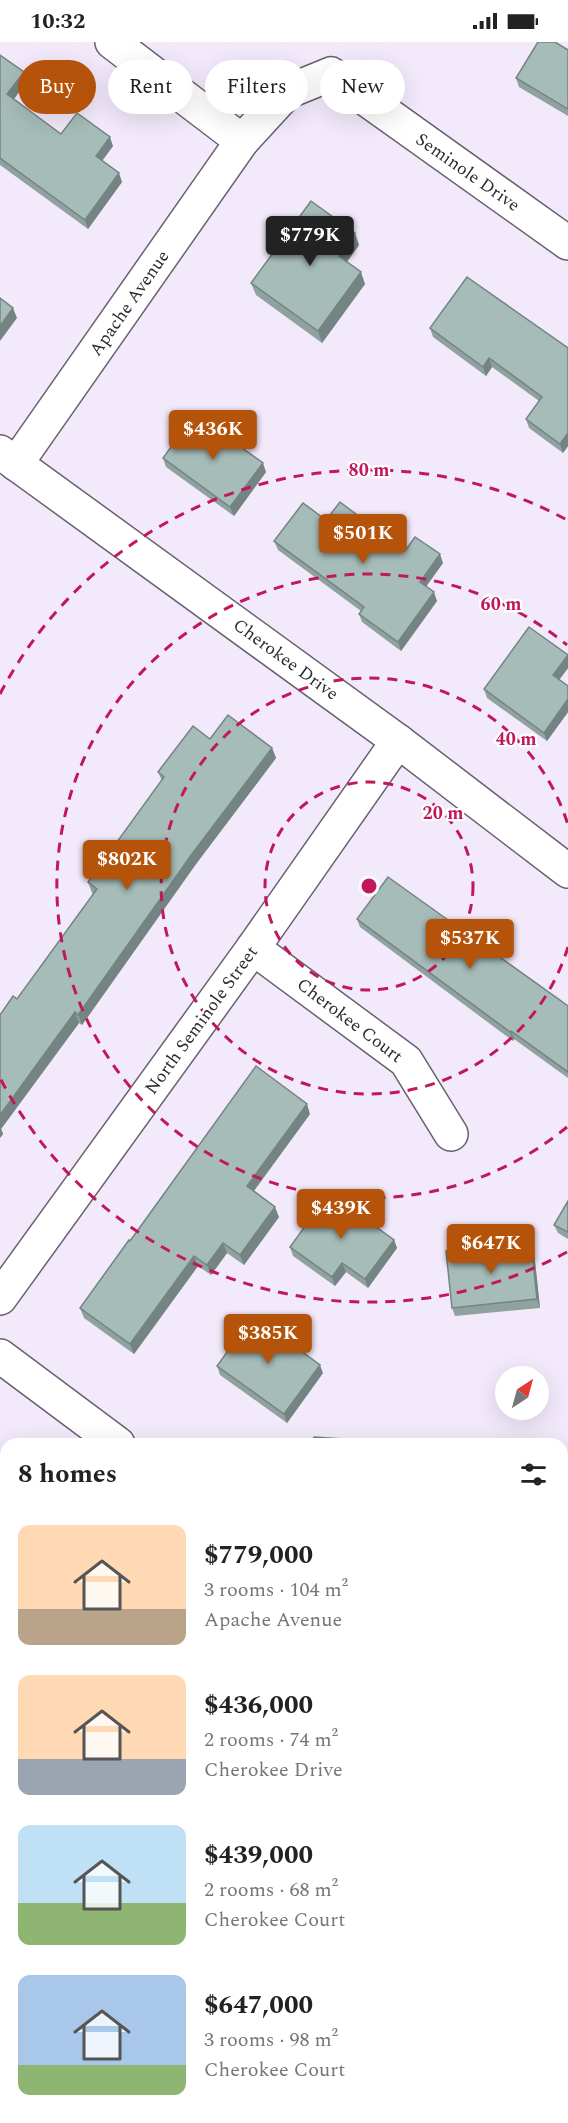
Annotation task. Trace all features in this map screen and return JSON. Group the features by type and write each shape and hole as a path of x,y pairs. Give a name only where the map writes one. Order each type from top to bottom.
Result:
{"street":[{"path":"112,42 242,141"},
{"name":"Seminole Drive","path":"242,141 287,92 331,74 568,243"},
{"name":"Apache Avenue","path":"8,458 242,141"},
{"name":"Cherokee Drive","path":"8,458 398,741 568,872"},
{"name":"North Seminole Street","path":"0,1298 253,948 398,741"},
{"name":"Cherokee Court","path":"253,948 406,1061 451,1134"},
{"path":"0,1356 110,1438"}],"building":[{"path":"538,42 555,42 568,50 568,109 516,78"},
{"path":"0,55 18,68 18,80 7,94 18,102 18,114 34,114 61,134 78,114 110,137 96,156 119,173 85,220 0,158"},
{"path":"311,201 355,233 339,256 361,272 318,331 251,283"},
{"path":"467,277 568,348 568,433 560,444 526,419 542,397 489,358 483,367 430,328"},
{"path":"0,298 13,308 0,326"},
{"path":"195,414 263,463 230,507 163,458"},
{"path":"340,502 405,551 415,537 440,554 420,582 434,592 398,642 359,614 364,607 274,541 303,503 326,520"},
{"path":"529,627 568,655 553,675 568,686 568,699 544,733 484,689"},
{"path":"228,715 272,748 192,854 78,1015 75,1012 0,1115 0,1015 13,996 17,999 97,889 88,882 164,777 158,772 193,726 210,739"},
{"path":"388,877 568,1006 568,1072 357,919"},
{"path":"256,1066 307,1104 247,1186 275,1207 240,1255 223,1243 207,1265 194,1256 130,1344 80,1308"},
{"path":"329,1193 394,1240 365,1279 342,1263 332,1277 290,1247"},
{"path":"568,1201 568,1232 554,1225"},
{"path":"531,1243 537,1299 452,1308 446,1251"},
{"path":"253,1316 320,1365 284,1414 217,1366"}]}
